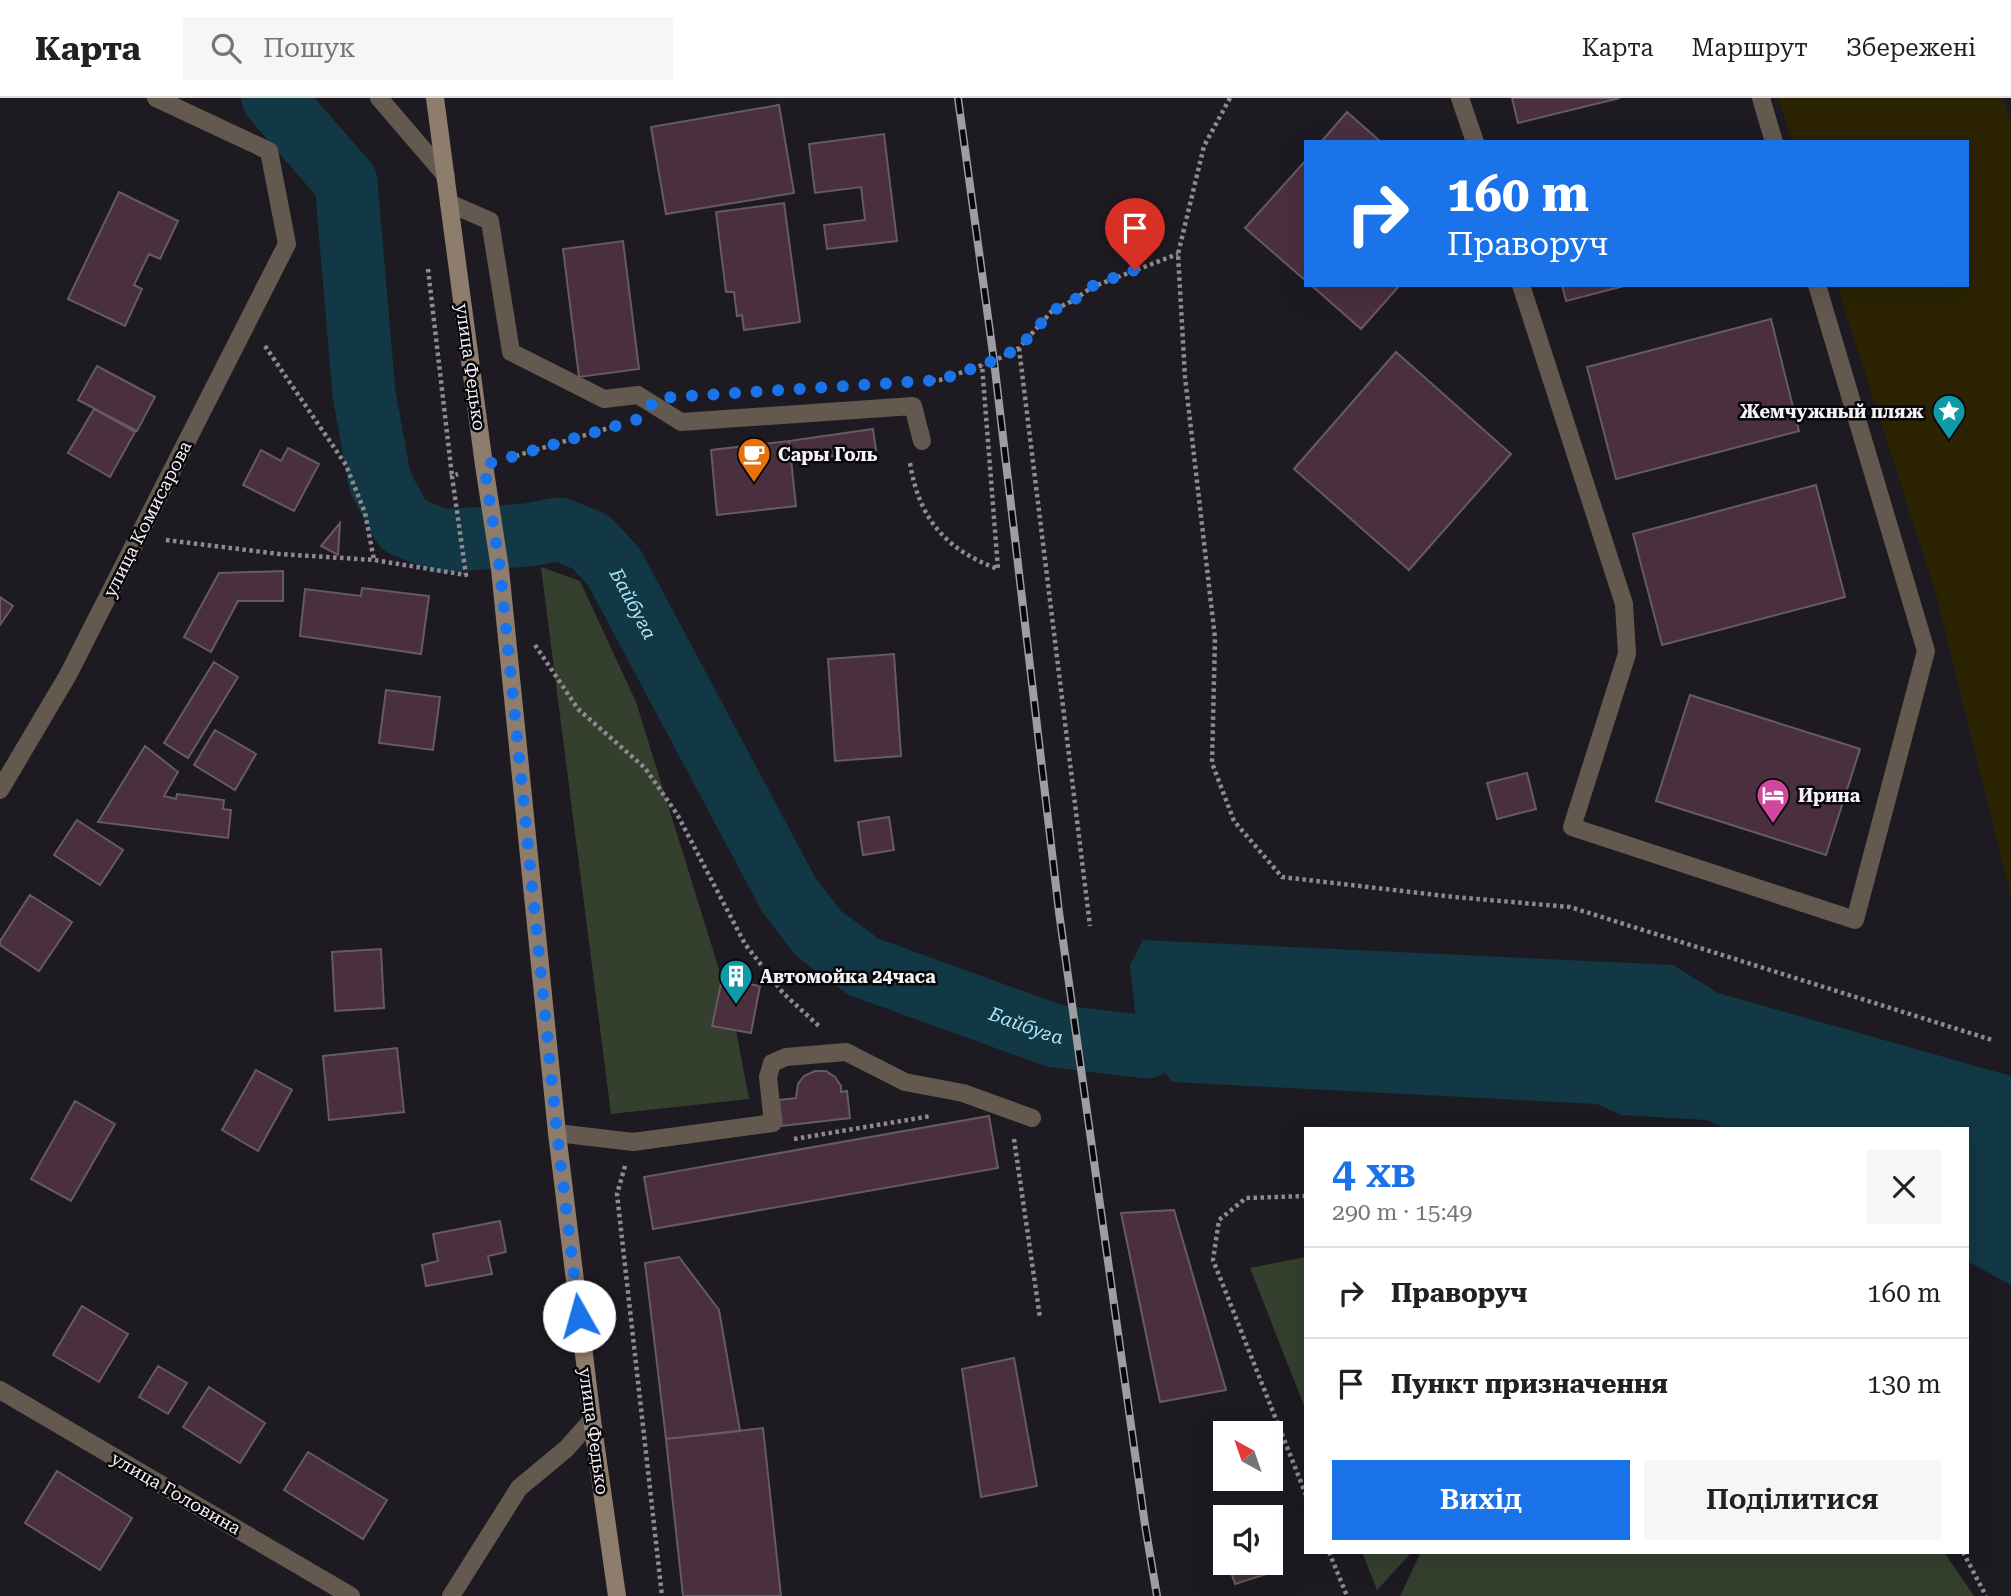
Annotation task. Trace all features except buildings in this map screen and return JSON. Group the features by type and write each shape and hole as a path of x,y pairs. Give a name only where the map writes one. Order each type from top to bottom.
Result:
{"main road":[{"name":"улица Федько","path":"435,98 500,569 557,1133 592,1420 617,1596"}],"street":[{"name":"улица Комисарова","path":"0,790 68,675 287,244 269,152 156,98"},
{"path":"379,98 446,176"},
{"path":"1460,98 1474,140"},
{"path":"1761,98 1773,140"},
{"path":"449,203 490,221 511,352 604,399 638,395 681,422 913,406 915,446"},
{"path":"1522,287 1624,604 1627,654 1572,827 1855,920 1926,651 1818,287"},
{"path":"557,1133 633,1142 773,1123 768,1077 772,1063 786,1057 846,1052 905,1082 962,1093 1032,1118"},
{"name":"улица Головина","path":"0,1390 351,1596"},
{"path":"452,1596 519,1488 566,1449 592,1420"}],"path":[{"path":"1230,98 1205,146 1178,254 1185,377 1215,638 1212,763 1234,821 1282,877 1454,897 1570,906 1992,1040"},
{"path":"913,382 940,380 1019,348 1052,311 1074,300 1092,286 1178,254"},
{"path":"138,537 279,554 374,560 466,575 426,259"},
{"path":"248,321 346,465 365,513 374,560"},
{"path":"1019,348 1090,926"},
{"path":"915,446 919,499 940,535 977,561 998,569 982,365"},
{"path":"452,476 636,420 652,404"},
{"path":"528,636 578,709 645,768 677,814 745,944 783,993 846,1052"},
{"path":"1010,1111 1040,1318"},
{"path":"782,1141 941,1114"},
{"path":"633,1142 617,1194 662,1596"},
{"path":"1304,1196 1246,1198 1219,1220 1213,1260 1304,1490"},
{"path":"1330,1554 1347,1596"},
{"path":"1964,1554 1986,1596"}],"green space":[{"path":"541,567 580,581 636,702 722,979 712,1025 736,1030 749,1099 611,1114"},
{"path":"1304,1257 1304,1405 1250,1268"},
{"path":"1363,1554 1410,1554 1377,1590"},
{"path":"1420,1554 1945,1554 1974,1596 1400,1596"}],"sand":[{"name":"Жемчужный пляж","path":"1778,98 2002,98 2011,123 2011,897 1937,597 1838,287 1969,287 1969,140 1791,140"}],"water":[{"path":"1143,940 1673,965 1718,993 2011,1076 2011,1285 1969,1262 1969,1127 1722,1127 1706,1120 1621,1115 1597,1104 1172,1082 1147,1047 1135,1011 1130,965"}],"waterway":[{"name":"Байбуга","path":"273,98 346,182 364,394 380,482 403,525 442,541 528,535 559,529 591,542 614,567 789,895 819,934 864,967 1055,1036 1147,1047"}],"railway":[{"path":"958,98 994,361 1059,912 1157,1596"}],"place":[{"name":"Жемчужный пляж","path":"1949,441"},
{"name":"Сары Голь","path":"754,484"},
{"name":"Ирина","path":"1773,825"},
{"name":"Автомойка 24часа","path":"736,1006"}],"route":[{"path":"579,1316 557,1133 500,569 484,465 636,420 658,398 940,380 993,361 1019,348 1052,311 1074,300 1092,286 1135,270"}]}
